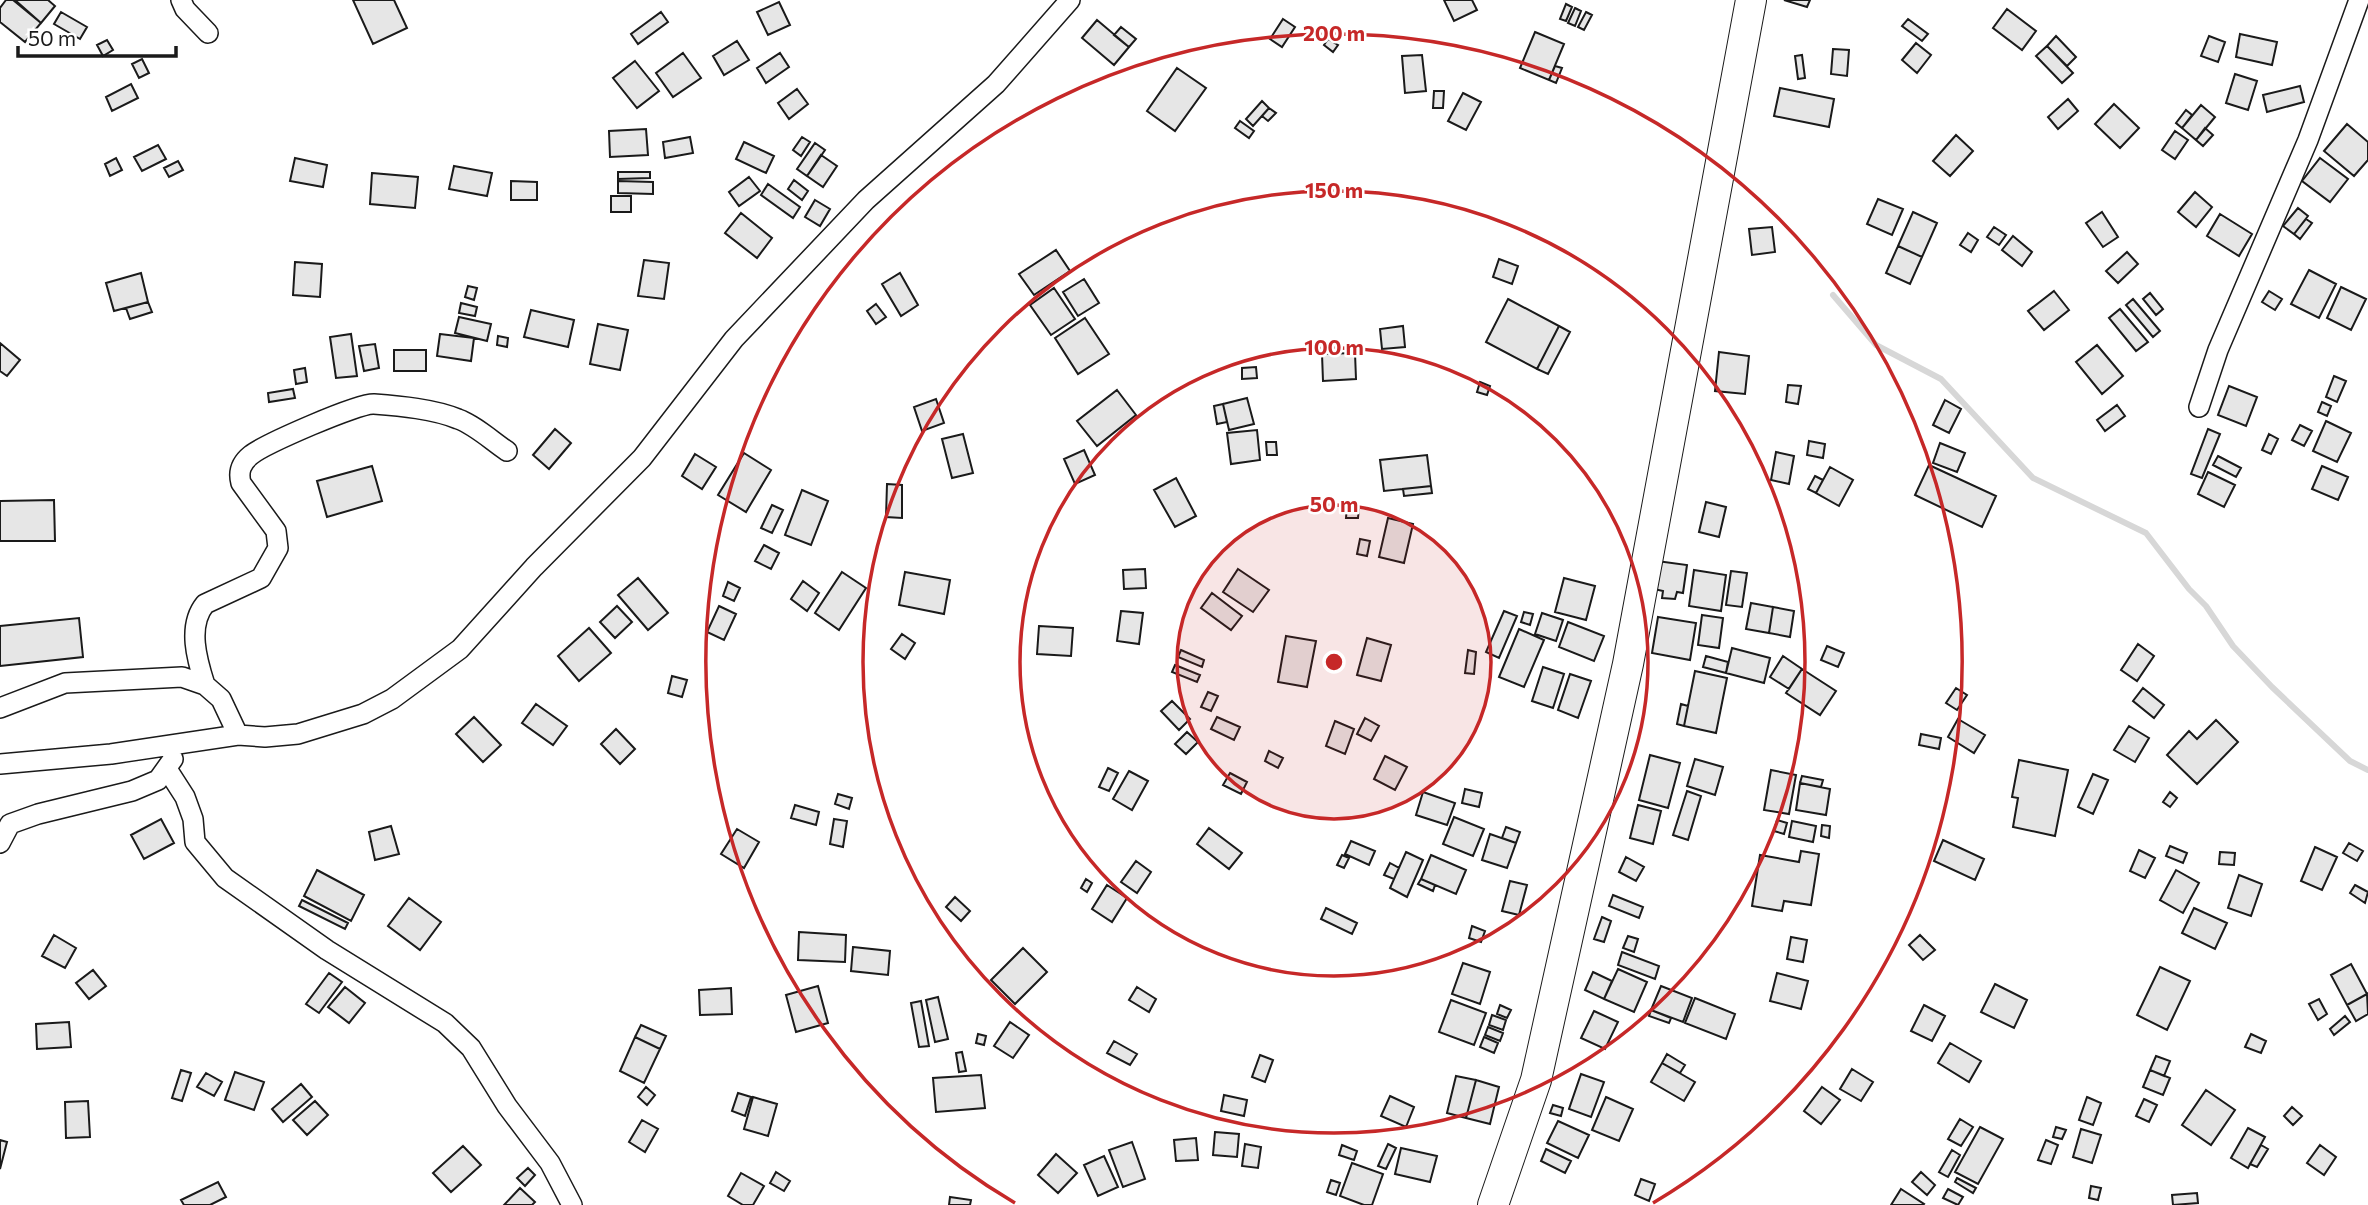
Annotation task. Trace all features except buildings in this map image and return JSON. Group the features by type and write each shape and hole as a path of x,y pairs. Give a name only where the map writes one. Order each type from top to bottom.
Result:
{"main road":[{"path":"1493,1205 1536,1080 1628,664 1751,0"}],"street":[{"path":"181,0 185,9 208,33"},
{"path":"0,764 111,754 238,735 265,737 298,734 363,714 392,699 460,649 534,567 642,458 734,340 866,200 996,84 1070,0"},
{"path":"2199,407 2218,350 2308,140 2358,0"},
{"path":"205,685 196,644 195,625 198,612 205,604 261,578 278,548 276,531 241,483 241,467 251,455 326,419 370,404 408,408 460,419 507,451"},
{"path":"0,708 65,683 182,677 205,685 221,699 238,735"},
{"path":"0,843 10,824 38,814 132,791 158,780 184,741"},
{"path":"167,769 185,797 195,842 225,878 327,950 445,1023 471,1048 507,1106 550,1163 572,1205"}],"waterway":[{"path":"1833,295 1876,345 1941,379 2033,478 2146,533 2189,589 2206,606 2233,646 2350,761 2368,770"}]}
